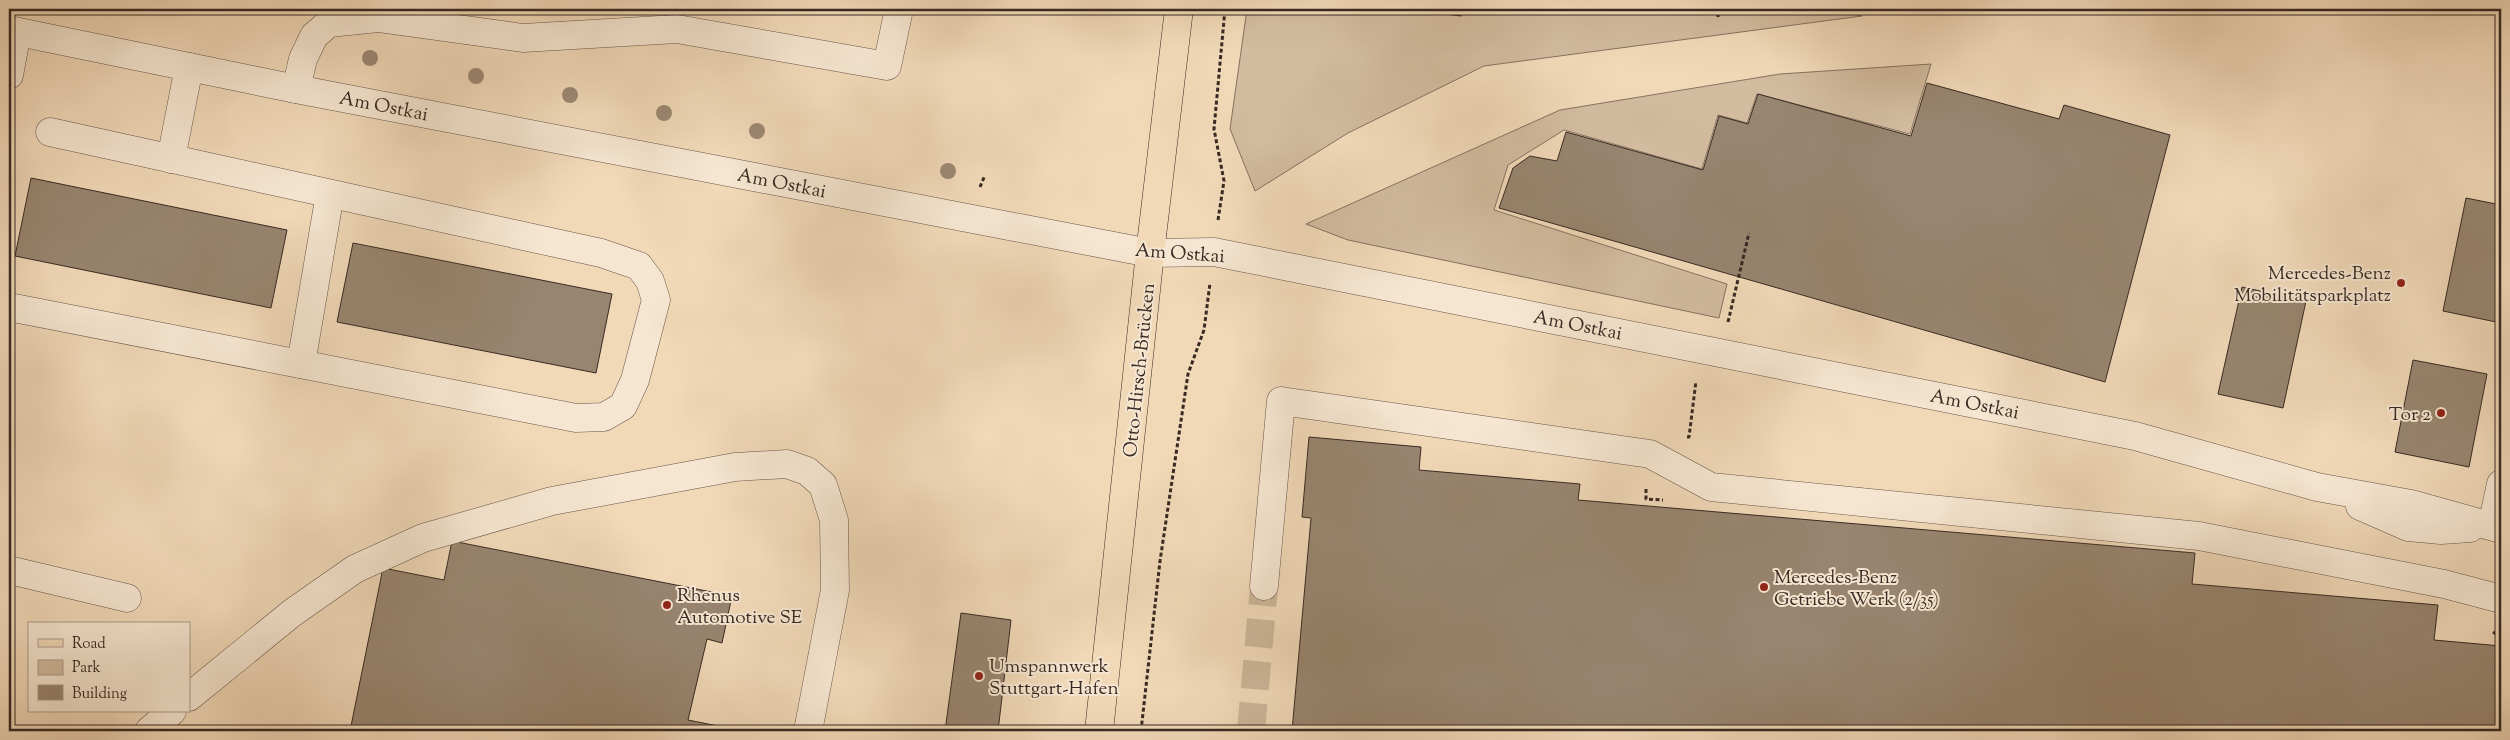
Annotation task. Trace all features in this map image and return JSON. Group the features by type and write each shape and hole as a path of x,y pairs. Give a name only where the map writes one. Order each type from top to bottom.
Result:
{"main road":[{"name":"Otto-Hirsch-Brücken","path":"1099,731 1150,253 1179,9"}],"street":[{"path":"296,89 303,59 314,36 329,23 378,18 523,38 677,29 887,66 899,9"},
{"path":"9,75 13,31"},
{"name":"Am Ostkai","path":"13,31 296,89 1150,253 1214,252 2136,436 2317,487 2409,516 2441,530 2497,528"},
{"path":"171,159 189,67"},
{"path":"9,307 576,418 604,417 624,406 635,380 656,300 650,281 639,266 601,253 50,132"},
{"path":"301,364 330,194"},
{"path":"1264,586 1281,401 1650,454 1711,487 2200,536 2444,584 2501,599"},
{"path":"190,696 292,613 354,569 423,538 552,501 735,467 787,464 807,470 823,485 834,520 835,590 808,731"},
{"path":"2497,528 2501,484"},
{"path":"9,570 126,598"},
{"path":"149,731 171,712"}],"path":[{"path":"1141,731 1160,561 1188,374 1204,330 1224,181 1214,129 1225,9"},
{"path":"1718,9 1718,17"},
{"path":"980,187 985,175"},
{"path":"1730,316 1749,233"},
{"path":"1680,436 1689,437 1694,402"}],"green space":[{"path":"1247,9 1825,9 1862,16 1484,66 1348,133 1255,191 1230,129"},
{"path":"1931,64 1910,134 1757,94 1747,123 1718,115 1702,169 1564,130 1508,165 1494,210 1727,284 1719,318 1348,240 1306,224 1560,110 1780,74"}],"building":[{"path":"1420,9 1462,9 1461,16 1420,11"},
{"path":"1927,83 2059,119 2064,105 2170,135 2105,382 1499,208 1513,168 1530,156 1557,161 1566,132 1703,170 1719,116 1748,124 1758,94 1911,136"},
{"path":"31,178 287,230 271,308 15,256"},
{"path":"2466,198 2501,205 2501,323 2443,311"},
{"path":"353,243 612,294 596,373 337,322"},
{"path":"2242,287 2306,301 2283,408 2218,394"},
{"name":"Tor 2","path":"2413,360 2487,374 2469,467 2395,452"},
{"name":"Mercedes-Benz Getriebe Werk (2/35)","path":"1309,437 1421,447 1419,470 1580,484 1578,500 2195,553 2192,584 2438,605 2434,640 2501,646 2501,731 1292,731 1311,518 1302,517"},
{"path":"452,541 732,596 722,643 707,639 688,720 743,731 350,731 383,568 444,580"},
{"name":"Umspannwerk Stuttgart-Hafen","path":"961,613 1011,620 998,731 945,731"}],"tunnel":[{"path":"1251,731 1264,586"}],"place":[{"name":"Mercedes-Benz Mobilitätsparkplatz","path":"2401,283"},
{"name":"Tor 2","path":"2441,413"},
{"name":"Mercedes-Benz Getriebe Werk (2/35)","path":"1764,587"},
{"name":"Rhenus Automotive SE","path":"667,605"},
{"name":"Umspannwerk Stuttgart-Hafen","path":"979,676"}]}
